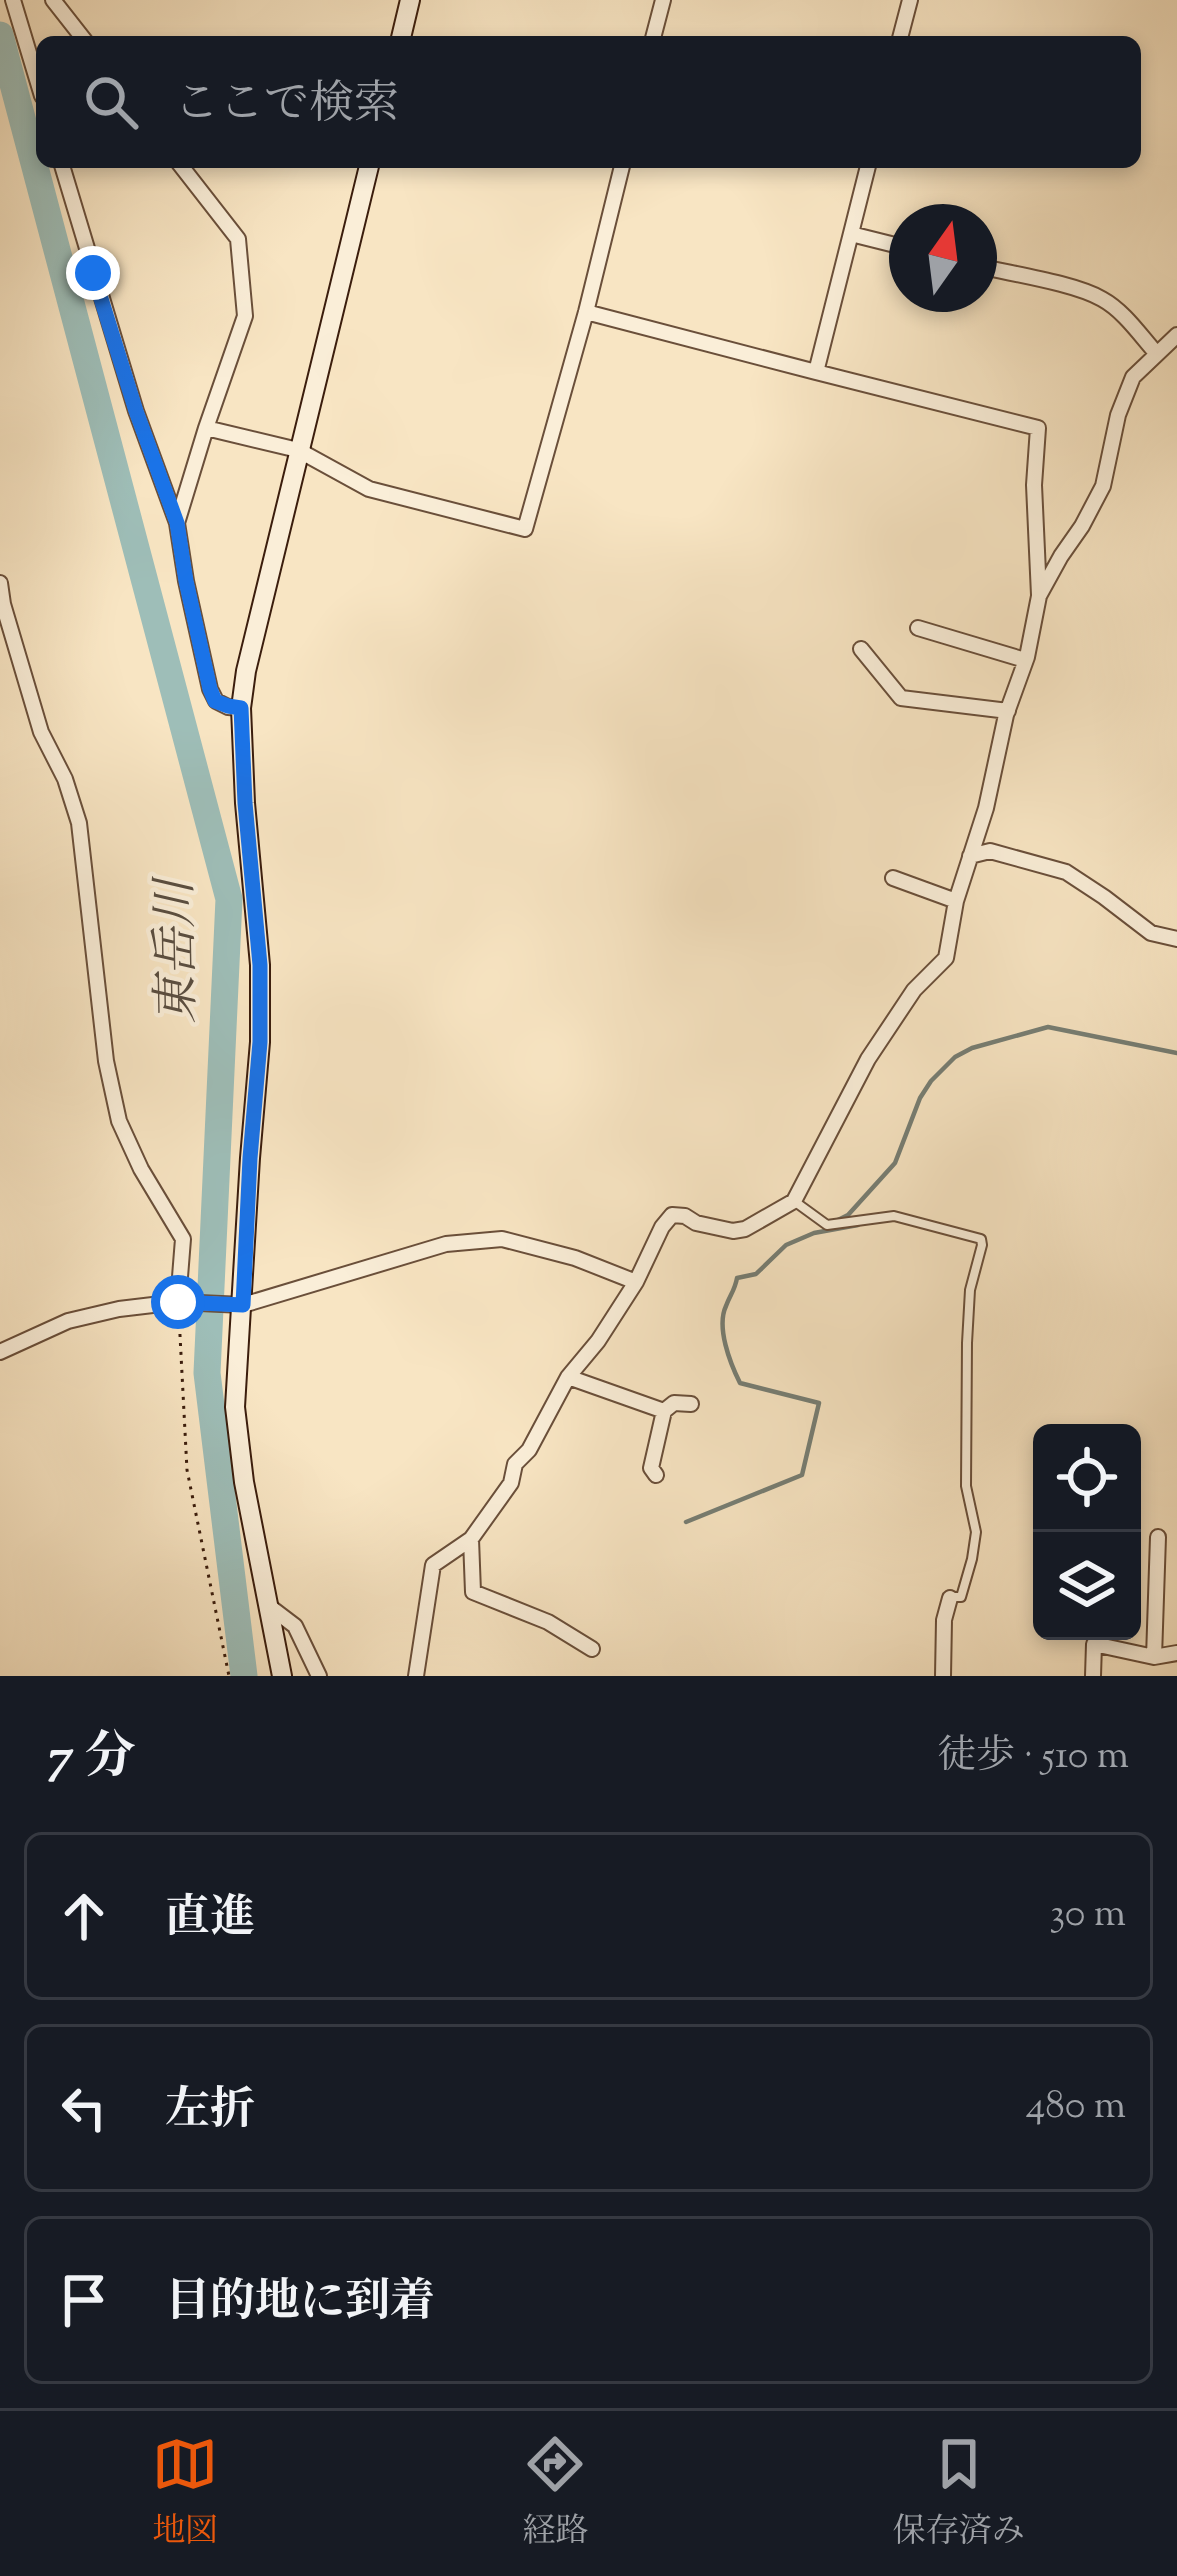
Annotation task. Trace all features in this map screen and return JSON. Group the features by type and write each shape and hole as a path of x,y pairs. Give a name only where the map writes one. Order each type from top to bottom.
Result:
{"street":[{"path":"13,0 36,76"},
{"path":"53,0 81,36"},
{"path":"401,36 410,0"},
{"path":"654,36 663,0"},
{"path":"901,36 910,0"},
{"path":"63,168 130,392 177,523 210,689 215,701 241,708"},
{"path":"177,523 245,316 238,238 183,168"},
{"path":"282,1676 244,1482 235,1407 260,1042 260,965 241,708 298,449 368,168"},
{"path":"206,428 298,449 369,489 525,530 622,168"},
{"path":"816,372 868,168"},
{"path":"851,234 889,244"},
{"path":"997,270 1103,299 1157,354"},
{"path":"586,312 1038,428 1034,484 1040,596"},
{"path":"416,1676 433,1564 471,1539 512,1484 515,1464 529,1450 568,1377 636,1282 662,1227 672,1215 733,1232 794,1201 868,1059 914,990 946,958 956,902 986,808 1040,596 1103,486 1118,415 1133,376 1177,335"},
{"path":"0,583 41,732 65,779 79,823 106,1061 119,1120 141,1169 183,1239 178,1302"},
{"path":"918,628 1025,660"},
{"path":"862,649 901,698"},
{"path":"884,695 1008,711"},
{"path":"970,856 990,851 1066,872 1151,933 1177,939"},
{"path":"893,878 956,902"},
{"path":"0,1352 68,1321 178,1302 243,1305 446,1244 502,1239 575,1258 636,1282"},
{"path":"568,1377 664,1411"},
{"path":"656,1475 651,1468 664,1411 674,1402 691,1404"},
{"path":"1154,1657 1158,1537"},
{"path":"471,1539 472,1592 548,1622 592,1649"},
{"path":"943,1676 944,1620 950,1598"},
{"path":"270,1607 295,1626 319,1676"},
{"path":"1093,1676 1094,1644 1154,1657 1177,1653"}],"lane":[{"path":"794,1201 827,1225 894,1216 981,1239 970,1290 965,1407 966,1486 976,1532 961,1597 950,1598"}],"path":[{"path":"178,1302 187,1471 229,1676"}],"waterway":[{"name":"東岳川","path":"0,35 229,899 207,1373 244,1676"},
{"path":"837,1224 895,1163 931,1081 955,1057 972,1048 1048,1027 1177,1053"},
{"path":"686,1522 802,1475 819,1403 740,1383 723,1334 723,1315 737,1278 756,1274 786,1245 814,1233 858,1225"}],"route":[{"path":"93,273 177,523 210,689 215,701 241,708 260,965 260,1042 243,1305 178,1302"}]}
